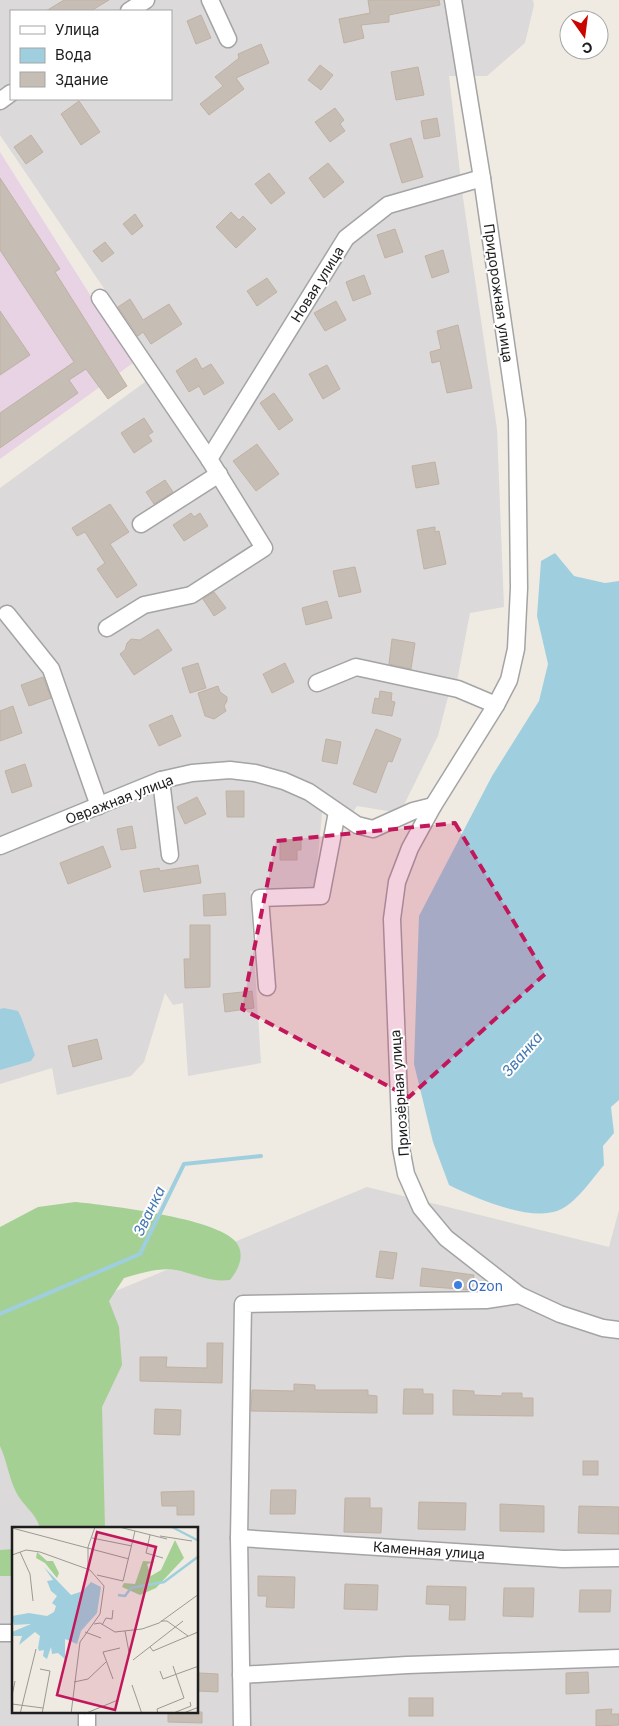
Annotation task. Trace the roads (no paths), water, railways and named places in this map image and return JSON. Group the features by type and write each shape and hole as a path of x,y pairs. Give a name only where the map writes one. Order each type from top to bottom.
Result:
{"street":[{"path":"131,10 146,0"},
{"path":"210,0 228,39"},
{"name":"Придорожная улица","path":"453,0 482,178 517,420 519,588 516,649 509,680 496,706"},
{"name":"Новая улица","path":"209,459 346,238 388,205 482,178"},
{"path":"100,298 219,474 264,548 191,595 144,604 107,628"},
{"path":"141,524 219,474"},
{"path":"7,614 51,669 99,806"},
{"path":"318,683 356,667 458,689 496,706"},
{"name":"Приозёрная улица","path":"496,706 410,848 401,874 392,919 401,1148 406,1174 421,1208 446,1238 519,1295 560,1314 618,1334"},
{"name":"Овражная улица","path":"0,846 161,780 192,773 230,770 255,773 284,781 308,792 357,825 373,828 413,811 434,806"},
{"path":"161,780 170,855"},
{"path":"267,987 260,898 321,896 338,812"},
{"path":"242,1726 239,1538 243,1304 486,1300 519,1295"},
{"name":"Каменная улица","path":"239,1538 564,1559 619,1558"},
{"path":"241,1675 407,1665 619,1658"}],"water":[{"path":"555,553 574,576 605,583 619,581 619,1100 611,1107 614,1133 603,1146 604,1165 583,1191 564,1208 545,1213 532,1213 517,1211 487,1202 449,1185 433,1142 414,1064 419,916 492,776 539,701 548,664 537,616 541,561"},
{"path":"0,1009 18,1011 35,1055 31,1061 0,1070"}],"waterway":[{"name":"Званка","path":"0,1314 140,1254 184,1164 261,1156"}],"place":[{"name":"Ozon","path":"458,1285"}]}
